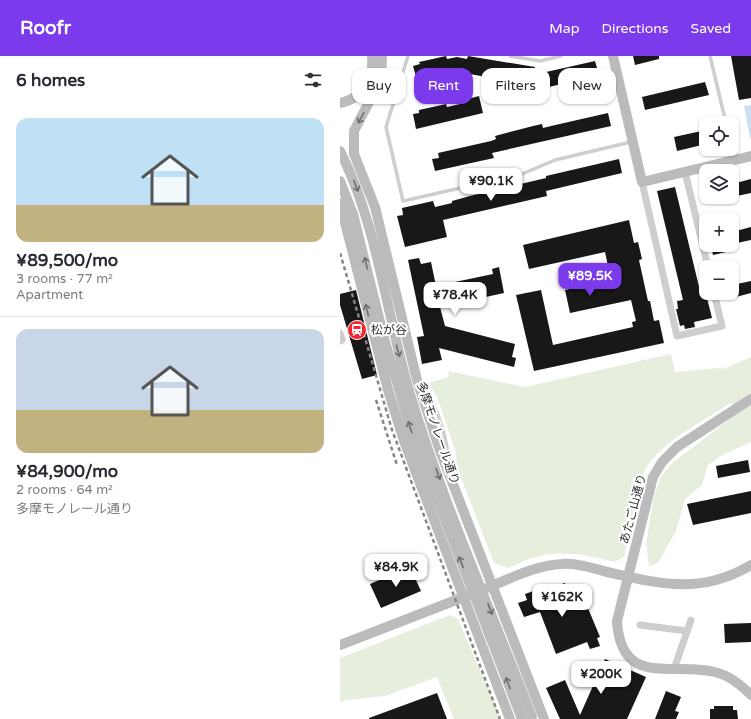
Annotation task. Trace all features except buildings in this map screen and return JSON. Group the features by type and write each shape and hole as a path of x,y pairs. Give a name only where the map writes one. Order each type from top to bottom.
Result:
{"main road":[{"path":"340,103 355,98 368,85 373,69 372,56"},
{"path":"382,56 381,79 354,131 353,146 357,163 375,207 417,380 450,478 491,587 544,719"},
{"path":"613,56 642,182 751,156"},
{"name":"多摩モノレール通り","path":"340,150 364,209 396,341 417,416 444,494 527,718"},
{"name":"多摩モノレール通り","path":"340,181 356,221 385,342 413,437 527,718"},
{"path":"340,203 386,383 404,441 466,597 510,719"},
{"path":"364,209 385,247"},
{"name":"あたご山通り","path":"751,399 677,447 662,462 653,477 617,621 620,643 631,658 642,665 654,668 697,670 718,673 731,680 751,695"},
{"path":"340,645 541,567 564,564 582,566 667,585 702,584 727,578 751,565"}],"street":[{"path":"685,172 706,260"},
{"path":"642,182 677,336 722,326 716,300"},
{"path":"340,333 342,340 340,341"},
{"path":"674,669 691,620"},
{"path":"640,625 687,631"}],"lane":[{"path":"408,56 386,127 403,201 522,174 556,160 633,142"},
{"path":"510,56 540,61 561,56"},
{"path":"710,56 724,116"},
{"path":"733,156 734,160"}],"green space":[{"path":"671,354 675,372 718,368 723,369 751,357 751,442 722,455 708,465 702,485 685,499 676,531 658,563 649,566 646,544 653,501 660,478 672,463 733,417 733,405 731,403 696,424 671,442 651,461 645,470 638,489 624,557 615,562 587,556 550,554 536,557 508,568 494,563 458,470 455,450 437,396 428,383 449,377 448,371 525,387"},
{"path":"450,615 458,619 501,719 454,719 437,677 385,696 340,701 340,658"}],"water":[{"path":"751,105 751,138 750,138 744,106"}],"railway":[{"path":"340,253 392,430 500,719"},
{"path":"376,400 397,465"}],"place":[{"name":"松が谷","path":"357,330"}]}
